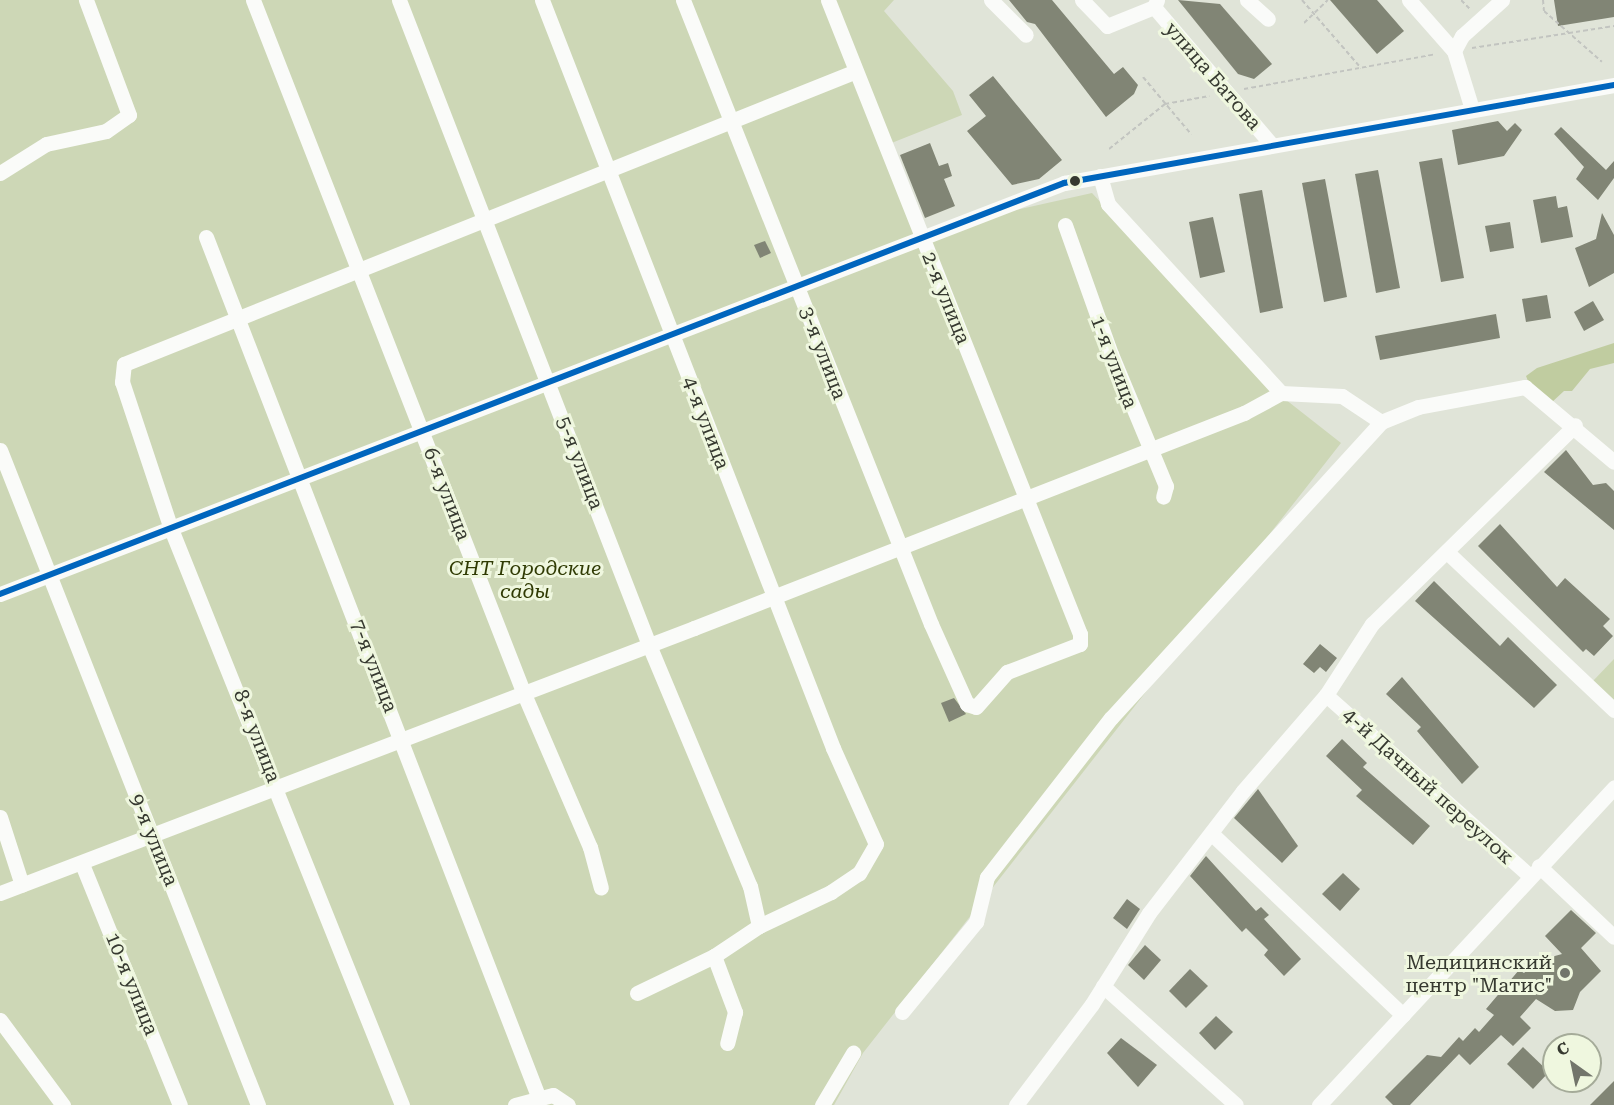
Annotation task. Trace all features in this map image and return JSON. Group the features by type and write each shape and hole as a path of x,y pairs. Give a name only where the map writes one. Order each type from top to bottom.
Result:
{"street":[{"path":"0,173 46,144 106,131 129,115 86,0"},
{"name":"6-я улица","path":"253,0 361,271 524,694 590,847 601,888"},
{"name":"5-я улица","path":"399,0 549,382 649,645 750,886 759,926"},
{"name":"4-я улица","path":"542,0 773,595 876,844 873,858 850,879 759,926"},
{"name":"3-я улица","path":"683,0 900,543 968,704"},
{"name":"2-я улица","path":"828,0 918,235 1023,495 1080,644 1017,666 976,707 968,704"},
{"path":"991,0 1026,35"},
{"name":"улица Батова","path":"1082,0 1107,26 1155,3 1272,145"},
{"path":"1247,0 1268,19"},
{"path":"1409,0 1455,51 1472,109"},
{"path":"1455,51 1462,36 1502,0"},
{"path":"238,321 485,219 856,71"},
{"path":"0,594 549,382 918,235 1064,183 1614,85"},
{"path":"1100,176 1108,204 1281,393"},
{"name":"1-я улица","path":"1065,225 1166,486 1163,497"},
{"name":"7-я улица","path":"206,237 403,741 538,1096"},
{"name":"8-я улица","path":"238,321 124,364 122,381 171,529 278,790 402,1105"},
{"path":"902,1012 976,922 987,877 1083,754 1381,422 1418,407 1525,387 1572,422 1614,462"},
{"path":"0,893 278,790 524,694 1281,393 1342,396 1381,422"},
{"path":"1016,1105 1103,986 1149,913 1326,695 1372,624 1447,552 1572,422"},
{"name":"9-я улица","path":"0,450 258,1105"},
{"path":"1447,552 1614,710"},
{"name":"4-й Дачный переулок","path":"1326,695 1614,937"},
{"path":"1319,1105 1614,787"},
{"path":"0,817 22,885"},
{"path":"1212,834 1402,1015"},
{"name":"10-я улица","path":"82,864 180,1105"},
{"path":"637,993 714,956 759,926"},
{"path":"714,956 735,1012 727,1043"},
{"path":"1103,986 1236,1105"},
{"path":"0,1020 63,1105"},
{"path":"822,1105 853,1053"},
{"path":"515,1105 538,1096 553,1095 568,1105"}],"path":[{"path":"1302,0 1361,68"},
{"path":"1304,23 1328,0"},
{"path":"1542,0 1544,11 1602,62"},
{"path":"1109,149 1165,104 1455,51 1614,26"},
{"path":"1143,77 1191,134"}],"green space":[{"name":"СНТ Городские сады","path":"0,0 894,0 884,11 953,91 962,115 889,144 925,243 1011,211 1092,193 1276,392 1341,443 863,1053 834,1105 0,1105"},
{"path":"1614,343 1614,363 1590,369 1572,391 1564,391 1551,403 1530,386 1526,376 1537,368"},
{"path":"1614,659 1614,704 1592,682"}],"building":[{"path":"1009,0 1052,0 1114,74 1123,67 1138,85 1134,94 1106,117 1035,24 1027,22"},
{"path":"1178,0 1220,4 1272,64 1254,79 1238,74"},
{"path":"1330,0 1377,0 1404,31 1377,54"},
{"path":"1554,0 1614,0 1614,17 1558,26"},
{"path":"993,76 1062,160 1039,179 1012,185 967,131 986,116 969,95"},
{"path":"1498,121 1507,131 1515,123 1522,130 1504,156 1458,165 1452,130"},
{"path":"1561,127 1606,170 1614,161 1614,178 1598,200 1576,179 1584,167 1554,134"},
{"path":"930,143 939,166 948,163 952,176 944,179 955,206 925,218 900,155"},
{"path":"1442,158 1464,278 1441,282 1419,162"},
{"path":"1378,170 1400,288 1376,293 1355,174"},
{"path":"1325,179 1347,297 1324,302 1302,183"},
{"path":"1262,190 1283,308 1260,313 1239,194"},
{"path":"1556,196 1558,208 1567,206 1573,237 1541,243 1533,200"},
{"path":"1602,213 1614,235 1614,273 1589,287 1575,248 1596,239"},
{"path":"1213,217 1225,272 1200,278 1189,222"},
{"path":"1510,222 1514,248 1490,252 1485,226"},
{"path":"765,241 771,253 760,258 754,245"},
{"path":"1547,295 1551,318 1526,322 1522,299"},
{"path":"1593,301 1604,320 1584,331 1574,312"},
{"path":"1496,314 1500,338 1380,360 1375,336"},
{"path":"1566,450 1593,485 1606,483 1614,491 1614,530 1544,472"},
{"path":"1500,524 1557,587 1565,578 1610,619 1603,626 1613,636 1594,656 1586,649 1583,652 1478,546"},
{"path":"1434,581 1500,646 1508,637 1557,685 1534,708 1415,601"},
{"path":"1320,644 1337,658 1326,672 1320,667 1314,673 1303,664"},
{"path":"1402,677 1479,767 1462,784 1417,731 1421,727 1386,694"},
{"path":"954,698 966,714 949,722 941,703"},
{"path":"1342,739 1367,763 1363,767 1430,826 1413,845 1356,796 1362,790 1326,756"},
{"path":"1258,789 1298,846 1282,863 1234,818"},
{"path":"1206,856 1256,911 1261,907 1269,915 1264,919 1301,959 1284,976 1264,955 1268,950 1246,928 1242,932 1190,876"},
{"path":"1343,873 1360,889 1340,911 1322,894"},
{"path":"1127,899 1140,909 1127,929 1113,918"},
{"name":"Медицинский центр \"Матис\"","path":"1571,910 1596,933 1581,948 1601,971 1580,992 1573,1010 1555,1011 1536,999 1520,1017 1531,1028 1513,1046 1501,1035 1470,1065 1459,1054 1410,1105 1393,1105 1385,1097 1427,1055 1441,1057 1459,1037 1463,1041 1475,1028 1479,1032 1494,1015 1486,1009 1519,970 1524,973 1537,961 1562,954 1545,936"},
{"path":"1145,945 1161,960 1144,980 1128,965"},
{"path":"1190,969 1208,986 1186,1008 1169,991"},
{"path":"1216,1016 1233,1032 1215,1050 1199,1033"},
{"path":"1121,1038 1157,1065 1138,1087 1107,1053"},
{"path":"1523,1047 1542,1065 1542,1079 1533,1089 1507,1064"},
{"path":"1614,1081 1614,1105 1590,1105"}],"transit line":[{"path":"0,594 1064,183 1614,85"}],"place":[{"name":"Медицинский центр \"Матис\"","path":"1565,973"}]}
